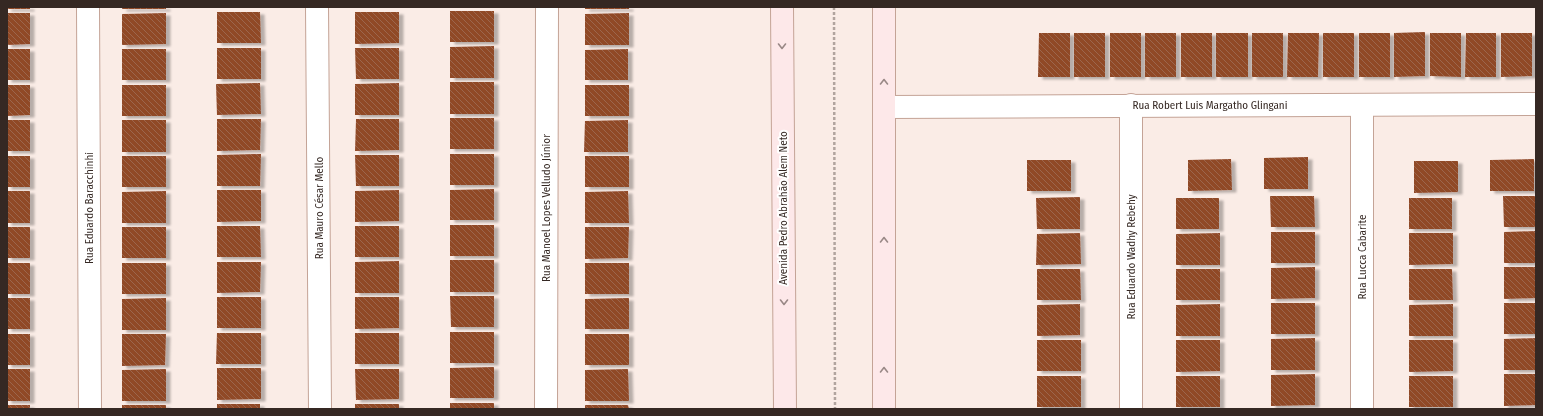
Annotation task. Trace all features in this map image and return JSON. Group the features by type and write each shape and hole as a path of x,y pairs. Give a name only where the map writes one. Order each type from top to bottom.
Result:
{"street":[{"name":"Rua Eduardo Baracchinhi","path":"88,7 90,409"},
{"name":"Rua Mauro César Mello","path":"317,7 320,409"},
{"name":"Rua Manoel Lopes Velludo Júnior","path":"546,409 547,7"},
{"name":"Avenida Pedro Abrahão Alem Neto","path":"782,7 785,409"},
{"path":"884,7 884,409"},
{"name":"Rua Robert Luis Margatho Glingani","path":"884,107 1536,104"},
{"name":"Rua Eduardo Wadhy Rebehy","path":"1131,105 1131,409"},
{"name":"Rua Lucca Cabarite","path":"1362,105 1362,409"}],"path":[{"path":"834,7 835,409"}],"building":[{"path":"7,7 30,7 30,9 7,9"},
{"path":"122,7 166,7 166,9 122,9"},
{"path":"585,7 629,7 629,9 585,9"},
{"path":"450,11 494,11 494,42 450,42"},
{"path":"217,12 260,12 261,43 217,43"},
{"path":"355,12 399,12 399,43 355,44"},
{"path":"7,13 30,13 30,44 7,45"},
{"path":"166,13 166,44 122,45 122,14"},
{"path":"629,13 629,45 585,45 585,14"},
{"path":"1425,32 1425,76 1394,77 1394,33"},
{"path":"1039,33 1070,33 1070,77 1038,77"},
{"path":"1074,33 1105,33 1105,77 1074,77"},
{"path":"1110,33 1141,33 1141,77 1110,77"},
{"path":"1145,33 1176,33 1176,77 1145,77"},
{"path":"1181,33 1212,33 1212,77 1181,77"},
{"path":"1216,33 1248,33 1248,77 1216,77"},
{"path":"1252,33 1283,33 1283,77 1252,77"},
{"path":"1288,33 1319,33 1318,77 1287,77"},
{"path":"1323,33 1354,33 1354,77 1323,77"},
{"path":"1359,33 1390,33 1390,77 1359,77"},
{"path":"1430,33 1461,33 1461,77 1430,76"},
{"path":"1466,33 1496,33 1496,77 1465,77"},
{"path":"1501,33 1532,33 1532,76 1501,77"},
{"path":"494,46 494,78 450,78 450,47"},
{"path":"217,48 261,48 261,79 217,79"},
{"path":"355,48 399,48 399,79 356,79"},
{"path":"7,49 30,49 30,80 7,80"},
{"path":"122,49 166,49 166,80 122,80"},
{"path":"628,49 628,80 585,80 585,50"},
{"path":"450,82 494,82 494,114 450,114"},
{"path":"260,83 261,114 217,115 216,84"},
{"path":"399,83 399,115 355,115 355,84"},
{"path":"7,85 30,85 30,115 7,116"},
{"path":"122,85 166,85 166,116 122,116"},
{"path":"585,85 629,85 629,116 585,116"},
{"path":"450,118 494,118 494,149 450,149"},
{"path":"217,119 261,119 260,150 217,151"},
{"path":"356,119 399,119 399,150 355,151"},
{"path":"7,120 30,120 30,151 7,151"},
{"path":"122,120 166,120 166,152 122,152"},
{"path":"628,120 628,152 584,152 585,121"},
{"path":"261,154 260,186 217,186 217,155"},
{"path":"450,154 494,154 494,185 450,185"},
{"path":"355,155 399,155 399,186 356,186"},
{"path":"7,156 30,156 30,187 7,187"},
{"path":"122,156 166,156 166,187 122,187"},
{"path":"585,156 629,156 629,187 585,187"},
{"path":"1308,157 1308,189 1264,189 1264,158"},
{"path":"1231,159 1232,190 1188,191 1188,160"},
{"path":"1534,159 1534,191 1490,191 1490,160"},
{"path":"1027,160 1071,160 1071,191 1027,191"},
{"path":"1414,161 1458,161 1458,192 1414,193"},
{"path":"494,189 494,220 450,220 450,190"},
{"path":"217,190 261,190 261,221 217,222"},
{"path":"399,190 399,221 355,222 355,191"},
{"path":"7,191 30,191 30,223 7,223"},
{"path":"166,191 166,223 122,223 122,192"},
{"path":"628,191 629,223 585,223 585,192"},
{"path":"1270,196 1314,196 1315,227 1271,227"},
{"path":"1503,196 1536,196 1536,227 1504,227"},
{"path":"1080,197 1080,229 1037,229 1036,198"},
{"path":"1176,198 1219,198 1219,229 1176,229"},
{"path":"1409,198 1452,198 1452,229 1409,229"},
{"path":"450,225 494,225 494,256 450,256"},
{"path":"217,226 260,226 261,257 217,257"},
{"path":"355,226 399,226 399,257 355,257"},
{"path":"7,227 30,227 30,258 7,258"},
{"path":"122,227 166,227 166,258 122,258"},
{"path":"585,227 629,227 628,258 585,259"},
{"path":"1536,231 1536,263 1504,263 1504,232"},
{"path":"1271,232 1315,232 1315,263 1271,263"},
{"path":"1080,233 1081,264 1036,265 1037,234"},
{"path":"1220,233 1220,265 1176,265 1176,234"},
{"path":"1409,233 1453,233 1453,264 1409,265"},
{"path":"450,260 494,260 494,292 450,292"},
{"path":"399,261 399,293 355,293 355,262"},
{"path":"217,262 261,262 260,292 217,293"},
{"path":"7,263 30,263 30,294 7,294"},
{"path":"122,263 166,263 166,294 122,294"},
{"path":"585,263 629,263 629,294 585,294"},
{"path":"1315,267 1315,298 1271,299 1271,268"},
{"path":"1504,267 1536,267 1536,298 1504,299"},
{"path":"1037,269 1080,269 1081,300 1037,300"},
{"path":"1176,269 1220,269 1220,300 1176,300"},
{"path":"1409,269 1452,269 1453,300 1409,300"},
{"path":"450,296 494,296 494,327 451,327"},
{"path":"217,297 261,297 261,328 217,328"},
{"path":"355,297 399,297 399,328 355,329"},
{"path":"7,298 30,298 30,329 7,329"},
{"path":"166,298 166,330 122,330 122,299"},
{"path":"629,298 629,329 585,329 585,299"},
{"path":"1271,303 1315,303 1315,334 1271,334"},
{"path":"1504,303 1536,303 1536,334 1504,334"},
{"path":"1080,304 1080,335 1037,336 1037,305"},
{"path":"1220,304 1220,336 1176,336 1176,305"},
{"path":"1453,304 1453,336 1409,336 1409,305"},
{"path":"450,332 494,332 494,363 450,363"},
{"path":"217,333 261,333 261,364 216,364"},
{"path":"355,333 399,333 399,364 355,364"},
{"path":"7,334 30,334 30,365 7,365"},
{"path":"122,334 166,334 165,365 122,366"},
{"path":"585,334 629,334 629,365 585,365"},
{"path":"1315,338 1315,370 1271,370 1271,339"},
{"path":"1536,338 1536,370 1504,370 1504,339"},
{"path":"1037,340 1081,340 1081,371 1037,371"},
{"path":"1176,340 1220,340 1220,371 1176,372"},
{"path":"1409,340 1453,340 1453,371 1409,372"},
{"path":"494,367 494,398 450,398 450,368"},
{"path":"217,368 261,368 261,399 217,400"},
{"path":"7,369 30,369 30,401 7,401"},
{"path":"166,369 166,401 122,401 122,370"},
{"path":"355,369 399,369 399,399 356,400"},
{"path":"628,369 629,401 585,401 585,370"},
{"path":"1315,374 1315,405 1271,406 1271,375"},
{"path":"1504,374 1536,374 1536,405 1504,406"},
{"path":"1037,376 1081,376 1081,407 1037,407"},
{"path":"1176,376 1220,376 1220,407 1176,407"},
{"path":"1409,376 1453,376 1453,407 1409,407"},
{"path":"450,403 494,403 494,409 450,409"},
{"path":"217,404 260,404 260,409 217,409"},
{"path":"355,404 399,404 399,409 355,409"},
{"path":"7,405 30,405 30,409 7,409"},
{"path":"122,405 166,405 166,409 122,409"},
{"path":"585,405 628,405 629,409 585,409"}]}
